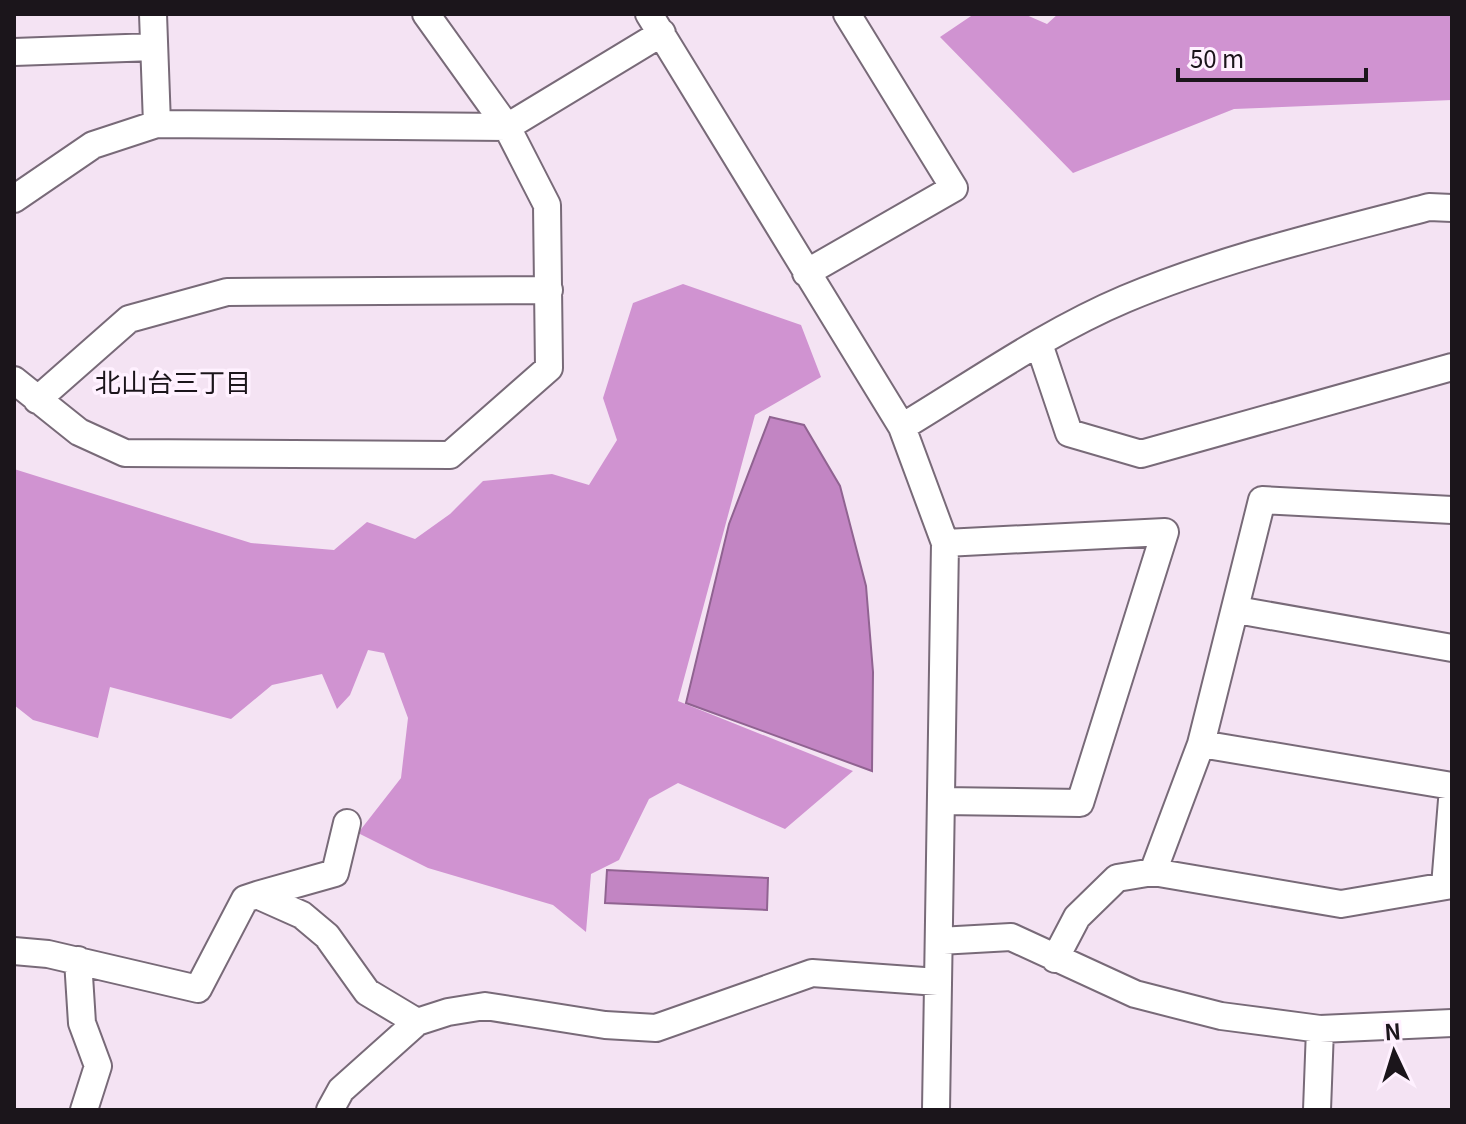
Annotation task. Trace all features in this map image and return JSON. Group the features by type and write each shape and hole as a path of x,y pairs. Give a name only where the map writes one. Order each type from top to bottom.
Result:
{"street":[{"path":"153,14 157,124"},
{"path":"14,380 79,432 125,453 450,455 549,368 547,205 507,127 426,14"},
{"path":"806,273 954,188 847,14"},
{"path":"14,199 93,145 157,124 507,127 656,23 902,427 945,543 936,1110 945,1110"},
{"path":"14,52 154,47"},
{"path":"902,427 1039,344 1124,300 1256,252 1429,207 1452,208"},
{"path":"37,400 129,319 227,292 549,290"},
{"path":"1039,344 1069,433 1141,454 1452,367"},
{"path":"1153,872 1201,744 1237,610 1262,500 1452,510"},
{"path":"942,801 1080,803 1165,532 945,543"},
{"path":"1237,610 1452,648"},
{"path":"1201,744 1452,786"},
{"path":"1055,959 1077,917 1117,878 1153,872 1341,904 1448,886 1452,800"},
{"path":"14,951 78,960 198,989 245,899 335,873 347,823"},
{"path":"257,895 302,915 327,936 367,992 417,1022"},
{"path":"939,941 1011,937 1135,994 1221,1016 1320,1029 1452,1023"},
{"path":"78,960 82,1023 98,1066 84,1110"},
{"path":"330,1110 341,1090 417,1022 448,1012 485,1006 605,1025 656,1028 812,973 938,982"},
{"path":"1317,1110 1320,1029"}],"shaded area":[{"path":"974,14 1024,14 1047,24 1058,14 1452,14 1452,100 1234,109 1073,173 940,37"},
{"path":"683,284 801,325 821,377 755,415 678,701 853,771 785,829 678,783 649,799 619,860 591,874 586,932 553,905 428,868 358,833 401,778 408,718 384,653 368,650 350,695 337,709 322,674 272,685 231,719 110,687 98,738 33,720 14,705 14,469 251,543 334,550 367,522 415,539 450,514 483,481 552,474 589,485 617,440 603,398 633,303"},
{"path":"770,417 804,425 840,486 866,586 873,672 872,771 686,703 729,524"},
{"path":"607,870 768,878 767,910 605,903"}],"district":[{"name":"北山台三丁目","path":"173,383"}]}
